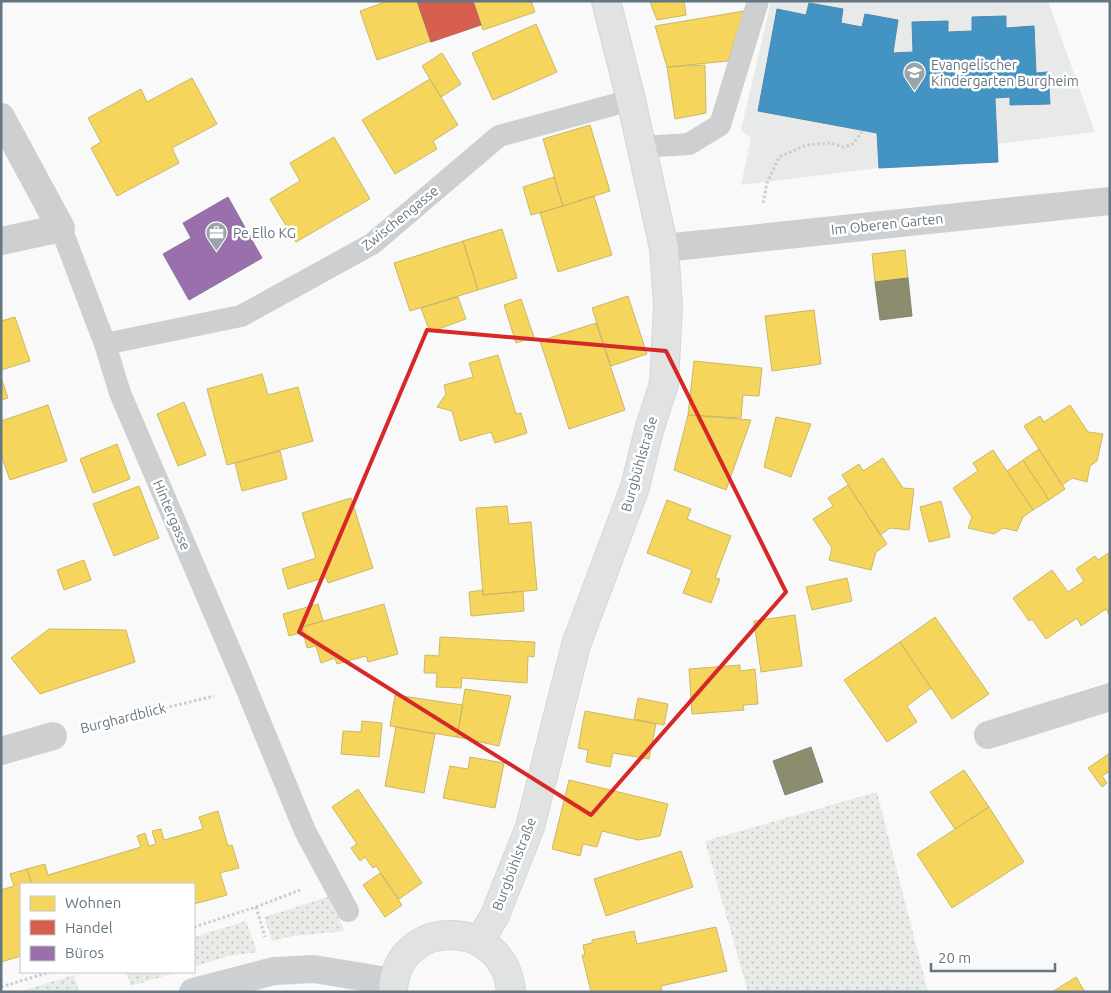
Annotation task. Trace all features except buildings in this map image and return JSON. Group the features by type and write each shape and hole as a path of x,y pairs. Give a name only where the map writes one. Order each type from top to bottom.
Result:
{"street":[{"name":"Burgbühlstraße","path":"480,941 495,915 530,827 576,645 635,487 649,430 664,384 668,306 664,248 631,100 606,1"},
{"name":"Hintergasse","path":"1,117 61,228"},
{"name":"Im Oberen Garten","path":"664,248 1110,201"},
{"path":"1,241 61,228"},
{"path":"988,736 1110,697"},
{"path":"1,751 53,736"},
{"path":"193,992 274,971 314,969 393,987 398,966 406,955 426,939 439,935 461,935 480,941 497,955 507,970 511,992"}],"lane":[{"path":"642,147 689,144 720,125 758,1"},
{"name":"Zwischengasse","path":"105,344 241,316 372,244 499,136 631,100"},
{"name":"Hintergasse","path":"61,228 105,344 120,393 305,831 348,911"}],"path":[{"path":"757,238 767,182 779,157 806,145 831,143 843,147 853,144 862,130"},
{"name":"Burghardblick","path":"53,736 246,688"},
{"path":"195,927 256,907 330,878"},
{"path":"256,907 274,971"},
{"path":"1,987 47,973"}],"highlighted area":[{"path":"427,330 666,351 786,592 591,815 299,632"}],"shaded area":[{"name":"Evangelischer Kindergarten Burgheim","path":"771,1 1048,1 1095,132 997,144 998,162 879,168 741,185 751,138 741,130"},
{"path":"877,792 928,992 748,992 705,841"},
{"path":"328,897 345,931 293,936 272,941 264,917"},
{"path":"246,921 257,952 228,956 195,967 195,937"},
{"path":"126,973 175,973 131,986"},
{"path":"74,975 79,992 18,992"}],"place":[{"name":"Evangelischer Kindergarten Burgheim","path":"915,92"},
{"name":"Pe Ello KG","path":"217,252"}]}
